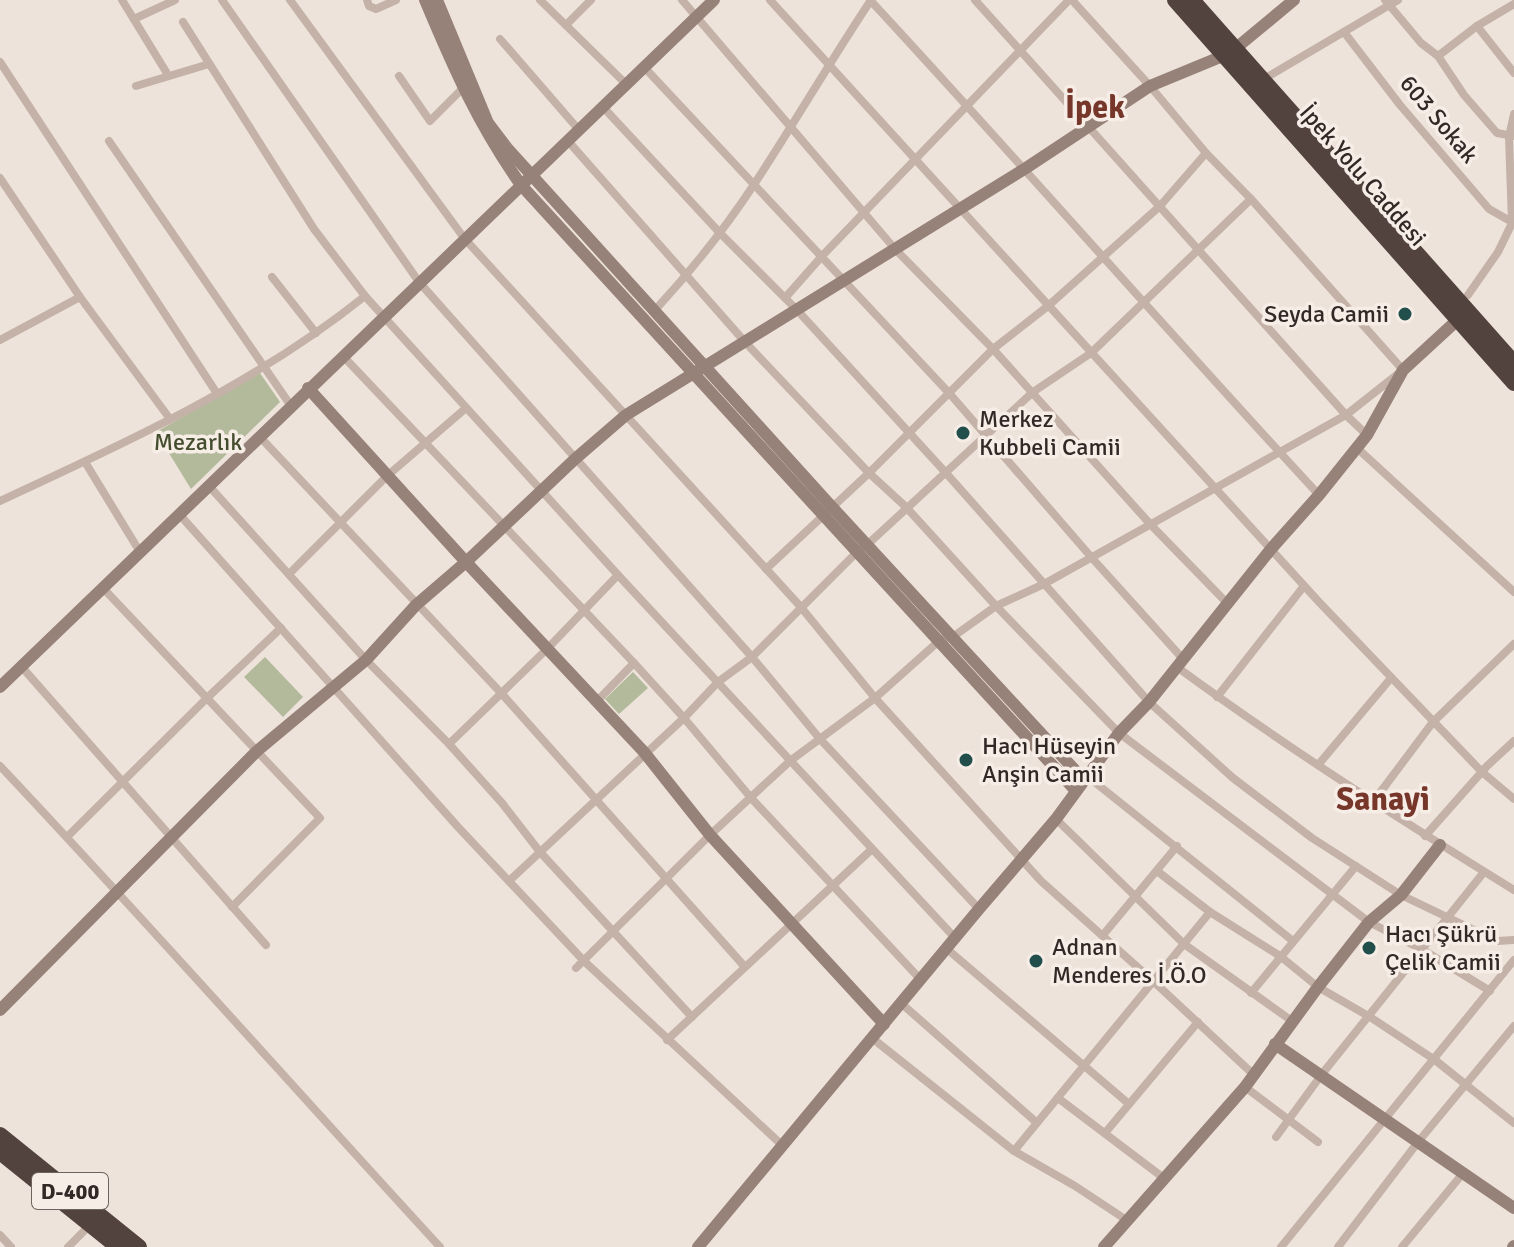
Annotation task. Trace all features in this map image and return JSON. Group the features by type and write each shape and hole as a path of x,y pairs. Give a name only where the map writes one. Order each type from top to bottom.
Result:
{"highway":[{"name":"İpek Yolu Caddesi","path":"1175,0 1231,53 1264,79 1514,363"},
{"name":"İpek Yolu Caddesi","path":"1192,0 1325,168 1514,383"},
{"path":"1264,79 1340,150 1514,347"},
{"path":"1325,168 1369,234 1514,395"},
{"name":"D-400","path":"0,1135 139,1247"},
{"name":"D-400","path":"0,1152 118,1247"}],"street":[{"path":"122,0 168,75"},
{"path":"134,19 175,0"},
{"path":"222,0 419,282 752,657 820,739 979,909"},
{"path":"290,0 464,238 800,606 875,698 1041,881 1254,1075"},
{"path":"367,0 369,6 376,9 396,0"},
{"path":"425,0 462,89 493,146 521,185 700,369 863,547 954,636 1083,782"},
{"path":"437,0 488,123 656,309 700,369"},
{"path":"540,0 626,84"},
{"path":"566,25 591,0"},
{"path":"682,0 895,249 993,349 1151,525 1227,603"},
{"path":"0,687 714,0"},
{"path":"770,0 1304,586 1482,772 1514,799"},
{"path":"656,309 688,274 755,184 871,0 1319,495"},
{"path":"975,0 1367,435"},
{"path":"785,298 1071,0 1403,370"},
{"path":"0,1010 257,751 366,660 416,605 626,415 1026,168 1150,86 1231,53 1294,0"},
{"path":"1264,79 1387,3 1398,0"},
{"path":"1387,3 1421,43 1438,56 1464,95 1497,133 1512,136"},
{"path":"1438,56 1477,26 1514,4"},
{"path":"183,22 314,229 365,296 618,575 956,939"},
{"path":"1477,26 1514,73"},
{"name":"603 Sokak","path":"1344,32 1400,105 1489,209 1513,220"},
{"path":"500,39 579,130"},
{"path":"0,62 216,392"},
{"path":"136,86 209,64"},
{"path":"644,67 950,394 1180,663 1217,697 1425,836 1514,890"},
{"path":"399,76 430,121 462,89"},
{"path":"603,107 719,232 797,310 1149,702 1233,778 1312,838 1401,895 1497,941 1514,940"},
{"path":"1468,295 1498,252 1513,220 1514,114"},
{"path":"109,141 291,406"},
{"path":"568,141 745,342 1119,733 1369,922 1423,950 1490,991"},
{"path":"766,569 869,473 993,349 1048,306 1160,206 1206,153"},
{"path":"0,178 80,297 170,419"},
{"path":"510,880 684,718 718,682 752,657 800,606 906,507 1033,392 1091,353 1251,199"},
{"path":"272,277 316,333"},
{"path":"0,501 170,419 316,333 365,296"},
{"path":"0,340 80,297"},
{"path":"576,968 710,835 790,761 875,698 940,640 954,636 996,606 1092,558 1346,415 1403,370 1452,325"},
{"path":"343,356 634,663 752,799 921,980"},
{"path":"698,1247 1023,860 1119,733 1149,702 1271,549 1357,448 1403,370"},
{"path":"308,388 644,752 710,835 884,1024"},
{"path":"289,574 387,476 466,408"},
{"path":"260,437 502,694 745,967"},
{"path":"1357,448 1514,592"},
{"path":"85,462 140,552"},
{"path":"209,486 366,660 449,744 502,803 540,852 692,1017"},
{"path":"179,514 458,827 584,961 783,1146"},
{"path":"863,547 940,640 1083,782 1177,846 1293,941"},
{"path":"449,744 618,575"},
{"path":"1217,697 1304,586"},
{"path":"103,588 320,818 232,907"},
{"path":"67,837 281,628"},
{"path":"1373,802 1433,722 1514,644"},
{"path":"597,701 634,663"},
{"path":"21,666 266,945"},
{"path":"1318,765 1391,678"},
{"path":"1425,836 1514,741"},
{"path":"0,766 118,891 440,1247"},
{"path":"1056,819 1184,944 1292,1021"},
{"path":"1104,1247 1245,1087 1369,922 1401,895 1440,845"},
{"path":"1103,935 1177,846"},
{"path":"667,1040 872,849"},
{"path":"1251,993 1356,866"},
{"path":"1157,871 1210,912 1280,956 1318,987 1435,1060 1514,1123"},
{"path":"1276,1137 1322,1074 1484,872"},
{"path":"1014,1151 1210,912"},
{"path":"947,949 1129,1104"},
{"path":"1281,1247 1514,960"},
{"path":"902,1004 1036,1122"},
{"path":"1105,1133 1198,1022"},
{"path":"1338,1247 1418,1142 1514,1026"},
{"path":"872,1038 1014,1151 1128,1221"},
{"path":"1275,1044 1514,1208"},
{"path":"1245,1087 1318,1142"},
{"path":"1058,1098 1165,1179"},
{"path":"1402,1247 1464,1172"},
{"path":"68,1247 90,1225"},
{"path":"0,1235 11,1247"}],"green space":[{"name":"Mezarlık","path":"260,373 280,402 191,489 156,432"},
{"path":"265,657 303,697 283,717 244,677"},
{"path":"633,672 648,688 619,714 605,699"}],"place":[{"name":"Seyda Camii","path":"1405,314"},
{"name":"Merkez Kubbeli Camii","path":"963,433"},
{"name":"Hacı Hüseyin Anşin Camii","path":"966,760"},
{"name":"Hacı Şükrü Çelik Camii","path":"1369,948"},
{"name":"Adnan Menderes İ.Ö.O","path":"1036,961"}],"district":[{"name":"İpek","path":"1095,107"},
{"name":"Sanayi","path":"1383,799"}]}
